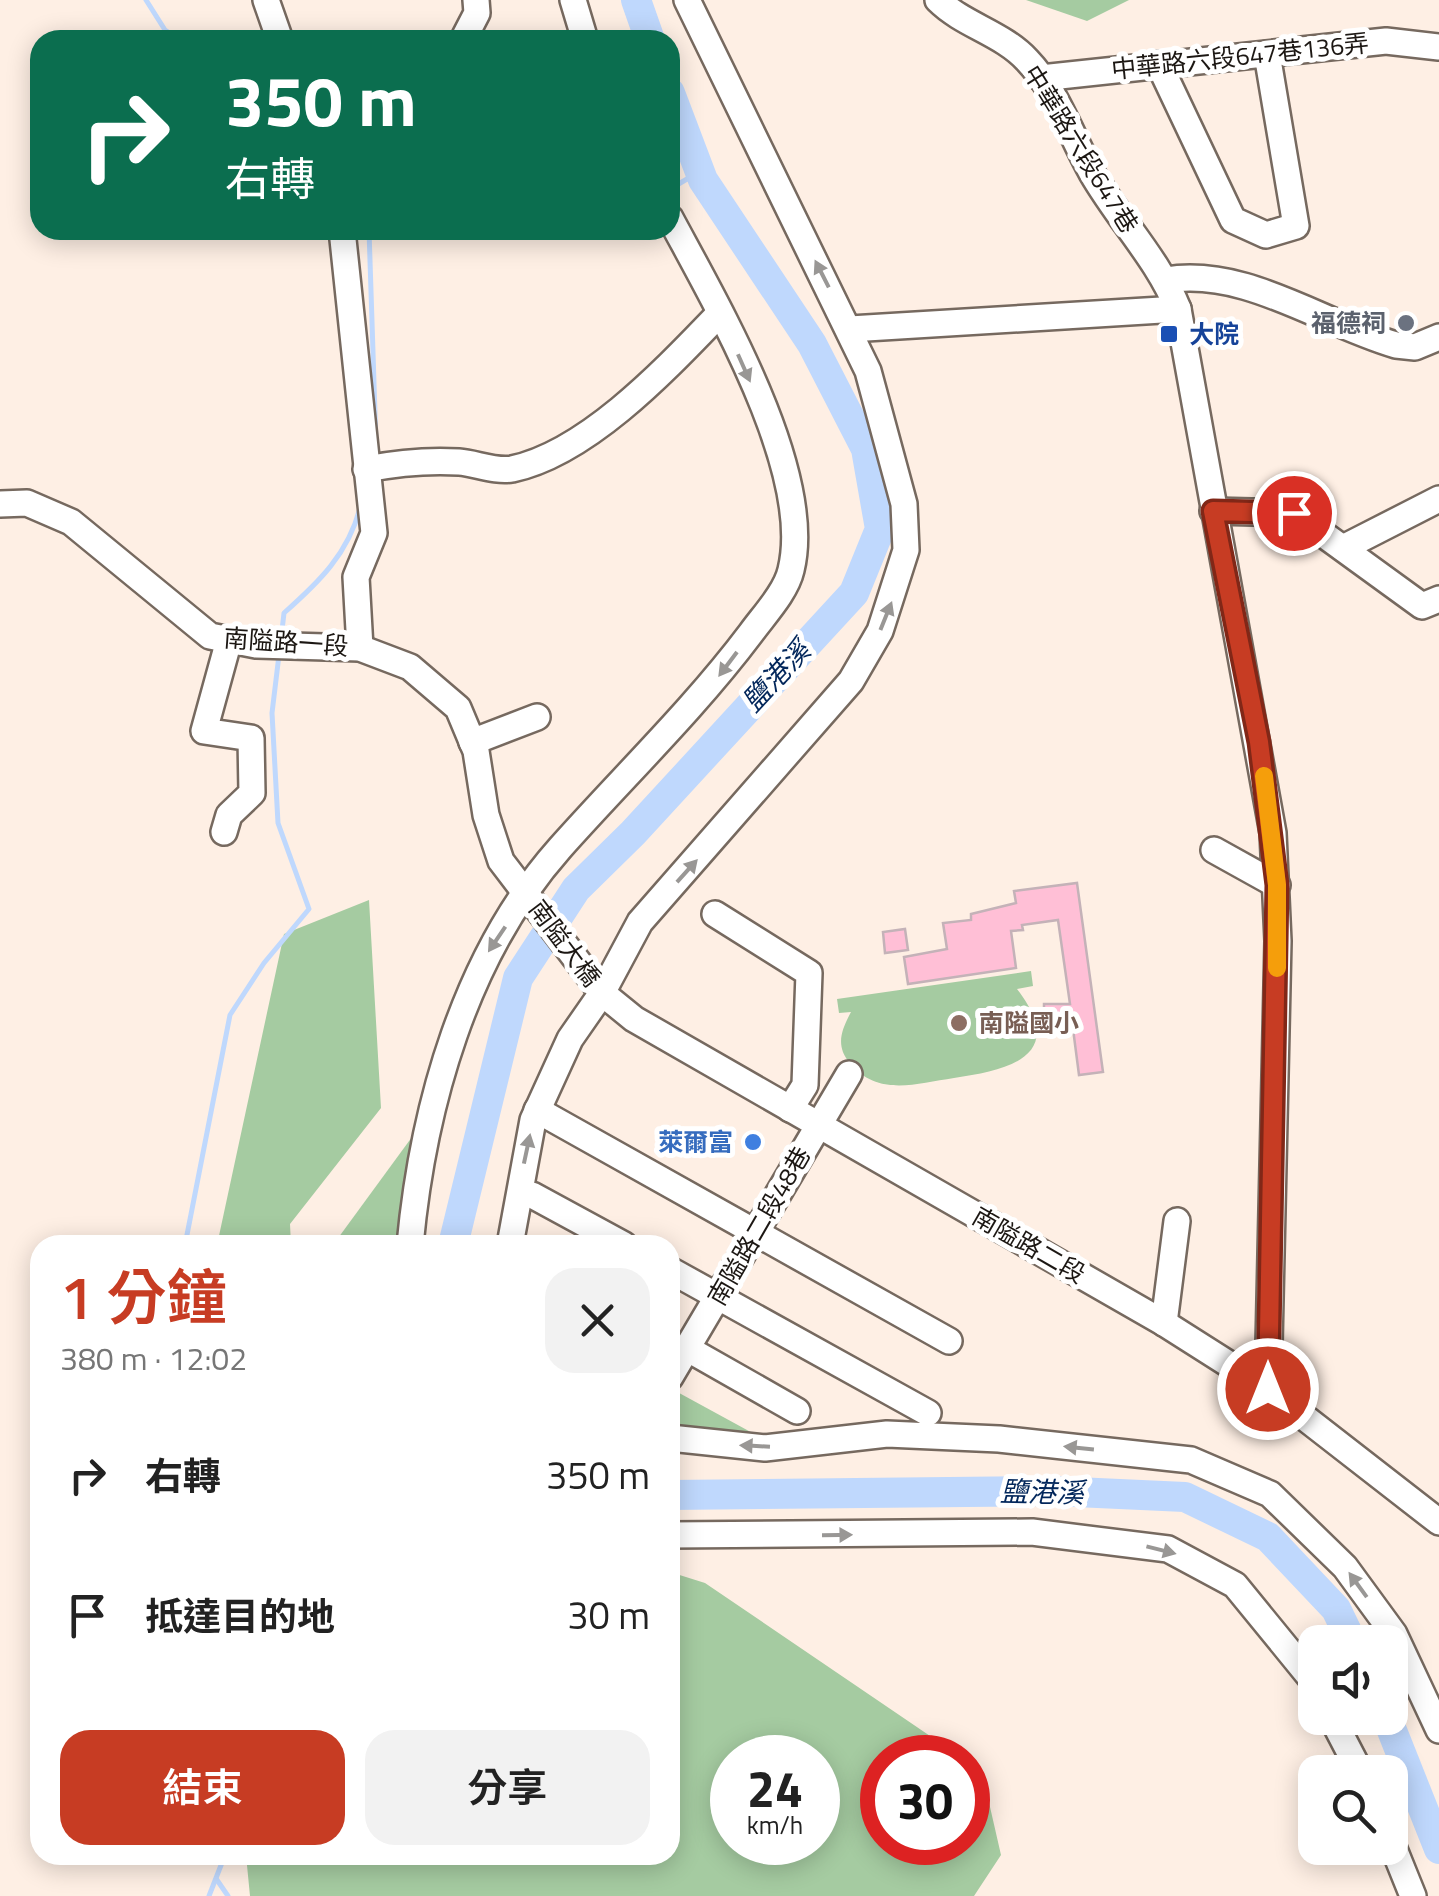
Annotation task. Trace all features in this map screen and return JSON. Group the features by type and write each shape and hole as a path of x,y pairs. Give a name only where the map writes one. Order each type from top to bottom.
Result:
{"street":[{"path":"266,0 276,30"},
{"path":"468,30 477,13 476,0"},
{"path":"572,0 582,30"},
{"path":"512,1235 537,1110 570,1040 602,993 640,922 851,681 895,594 906,550 904,504 888,431 850,329 687,0"},
{"name":"中華路六段647巷","path":"938,0 1002,41 1041,78 1093,176 1166,280 1178,309 1259,742 1277,885 1268,1389"},
{"name":"中華路六段647巷136弄","path":"1041,78 1386,40 1439,48"},
{"path":"1159,64 1233,220 1266,235 1296,226 1266,54"},
{"path":"411,1235 416,1176 446,1061 486,956 557,852 711,686 791,572 794,520 788,481 772,432 720,313 680,237"},
{"path":"343,240 374,533 356,577 360,648"},
{"path":"1166,280 1197,275 1232,280 1396,345 1415,347 1439,337"},
{"path":"850,329 1178,309"},
{"path":"366,468 410,461 462,462 508,470 552,456 656,377 720,313"},
{"path":"1343,548 1439,499"},
{"name":"南隘路一段","path":"0,504 27,502 71,522 210,636 256,645 360,648 410,666 458,708 472,742 486,815 501,861 528,892"},
{"path":"1213,511 1294,513 1422,606 1439,599"},
{"path":"224,832 229,816 252,793 251,738 204,731 229,640"},
{"path":"472,742 537,716"},
{"path":"1214,850 1277,885"},
{"name":"南隘大橋","path":"528,892 602,993"},
{"path":"715,914 809,973 805,1086 790,1109"},
{"name":"南隘路二段","path":"602,993 634,1019 1164,1323 1268,1389 1439,1522"},
{"name":"南隘路二段48巷","path":"680,1362 849,1074"},
{"path":"537,1110 950,1340"},
{"path":"532,1195 606,1235"},
{"path":"1164,1323 1177,1221"},
{"path":"680,1275 928,1413"},
{"path":"688,1349 796,1411"},
{"path":"680,1439 765,1448 888,1434 999,1439 1191,1460 1270,1494 1345,1567 1394,1634 1439,1730"},
{"path":"680,1534 1032,1532 1168,1549 1235,1585 1298,1661"},
{"path":"1400,1865 1413,1896"}],"green space":[{"path":"1026,0 1129,0 1087,21"},
{"path":"369,900 381,1108 290,1224 291,1235 219,1235 284,934"},
{"path":"1031,971 1033,986 1017,989 1031,1011 1037,1030 1035,1044 1012,1064 975,1075 897,1085 872,1080 845,1056 841,1037 851,1012 839,1013 837,999"},
{"path":"412,1137 399,1235 340,1235"},
{"path":"680,1393 758,1436 680,1431"},
{"path":"680,1575 705,1583 929,1735 860,1735 860,1865 990,1865 990,1807 1001,1855 974,1896 250,1896 247,1865 680,1865"}],"building":[{"path":"1077,883 1103,1072 1079,1075 1072,1021 1044,1021 1044,1004 1070,1004 1058,920 1022,925 1023,930 1011,931 1016,968 908,984 904,957 947,949 943,923 971,920 971,914 1016,903 1014,891"},
{"path":"905,929 908,950 885,953 883,932"}],"waterway":[{"path":"146,0 165,30"},
{"name":"鹽港溪","path":"636,0 646,30"},
{"name":"鹽港溪","path":"455,1235 518,978 576,889 633,833 854,593 880,529 866,449 812,344 703,180 680,119"},
{"path":"680,183 699,172"},
{"path":"369,240 376,444"},
{"path":"281,639 284,613 331,566 348,539 360,508"},
{"path":"187,1235 230,1015 264,963 309,909 278,823 272,713 279,655"},
{"name":"鹽港溪","path":"680,1495 1054,1491 1185,1497 1268,1537 1336,1609 1344,1625"},
{"name":"鹽港溪","path":"1394,1735 1439,1849"},
{"path":"209,1896 221,1865"},
{"path":"217,1880 228,1896"}],"slow traffic":[{"path":"1264,776 1277,885 1277,968"}],"place":[{"name":"福德祠","path":"1406,323"},
{"name":"大院","path":"1169,334"},
{"name":"南隘國小","path":"959,1023"},
{"name":"萊爾富","path":"753,1142"}],"route":[{"path":"1268,1389 1277,885 1259,742 1213,511 1294,513"}]}
